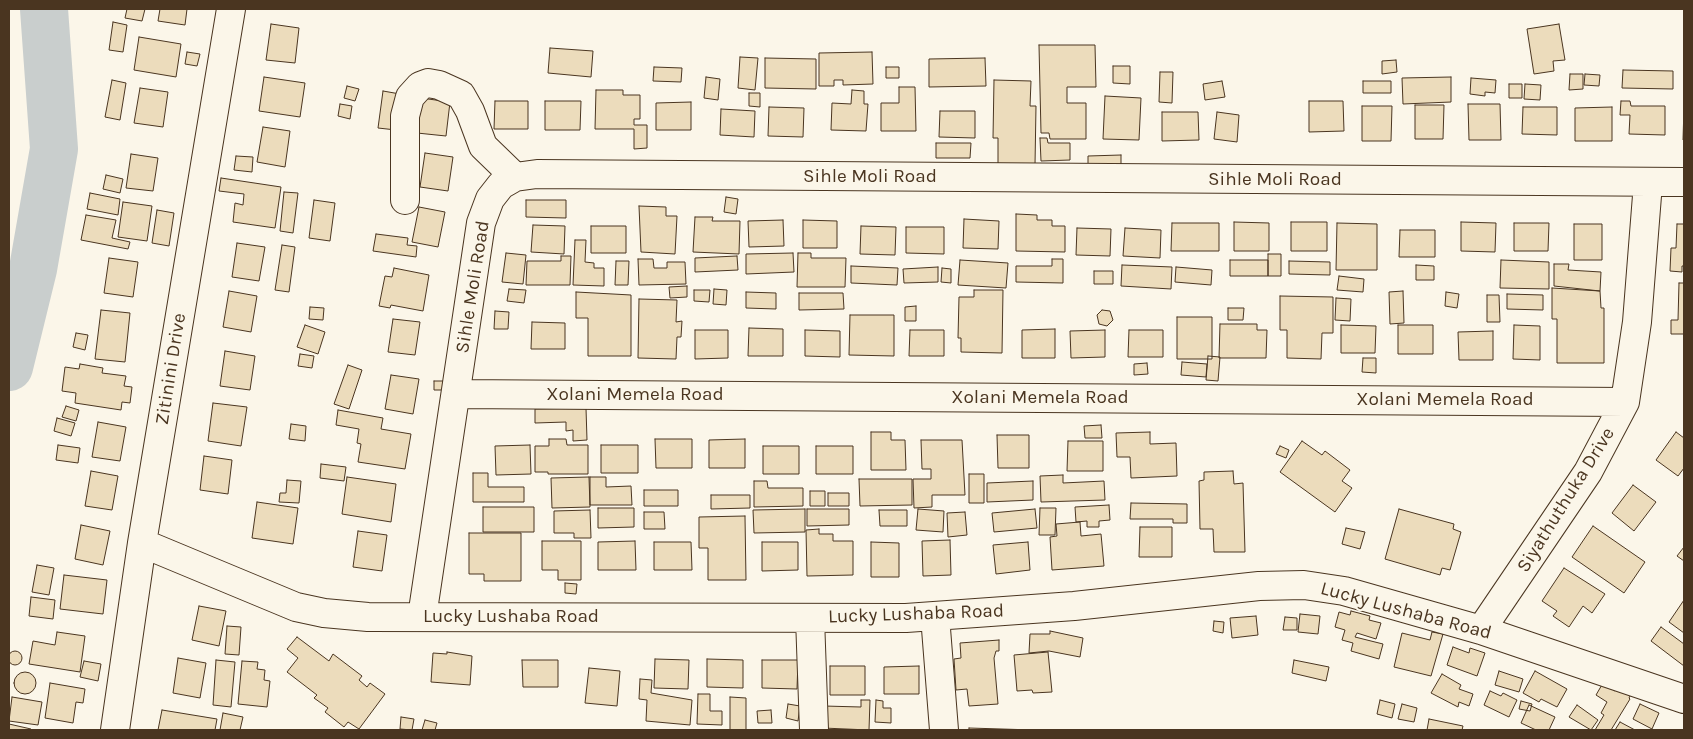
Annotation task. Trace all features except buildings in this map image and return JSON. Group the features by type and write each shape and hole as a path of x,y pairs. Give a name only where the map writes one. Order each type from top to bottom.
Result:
{"street":[{"name":"Zitinini Drive","path":"115,730 142,543 231,9"},
{"path":"405,200 405,116 410,97 420,86 428,83 439,84 461,95 470,111 483,146 515,177"},
{"name":"Sihle Moli Road","path":"422,617 481,223 490,199 502,184 515,177 537,174 1684,182"},
{"name":"Siyathuthuka Drive","path":"1481,630 1588,472 1624,402 1637,322 1648,183"},
{"name":"Xolani Memela Road","path":"456,394 1624,402"},
{"name":"Lucky Lushaba Road","path":"142,543 296,607 324,613 368,617 810,618 935,616 1074,606 1258,586 1304,585 1344,590 1481,630 1684,699"},
{"path":"935,616 944,730"},
{"path":"810,618 814,730"}],"waterway":[{"path":"9,367 33,269 54,149 44,9"}]}
